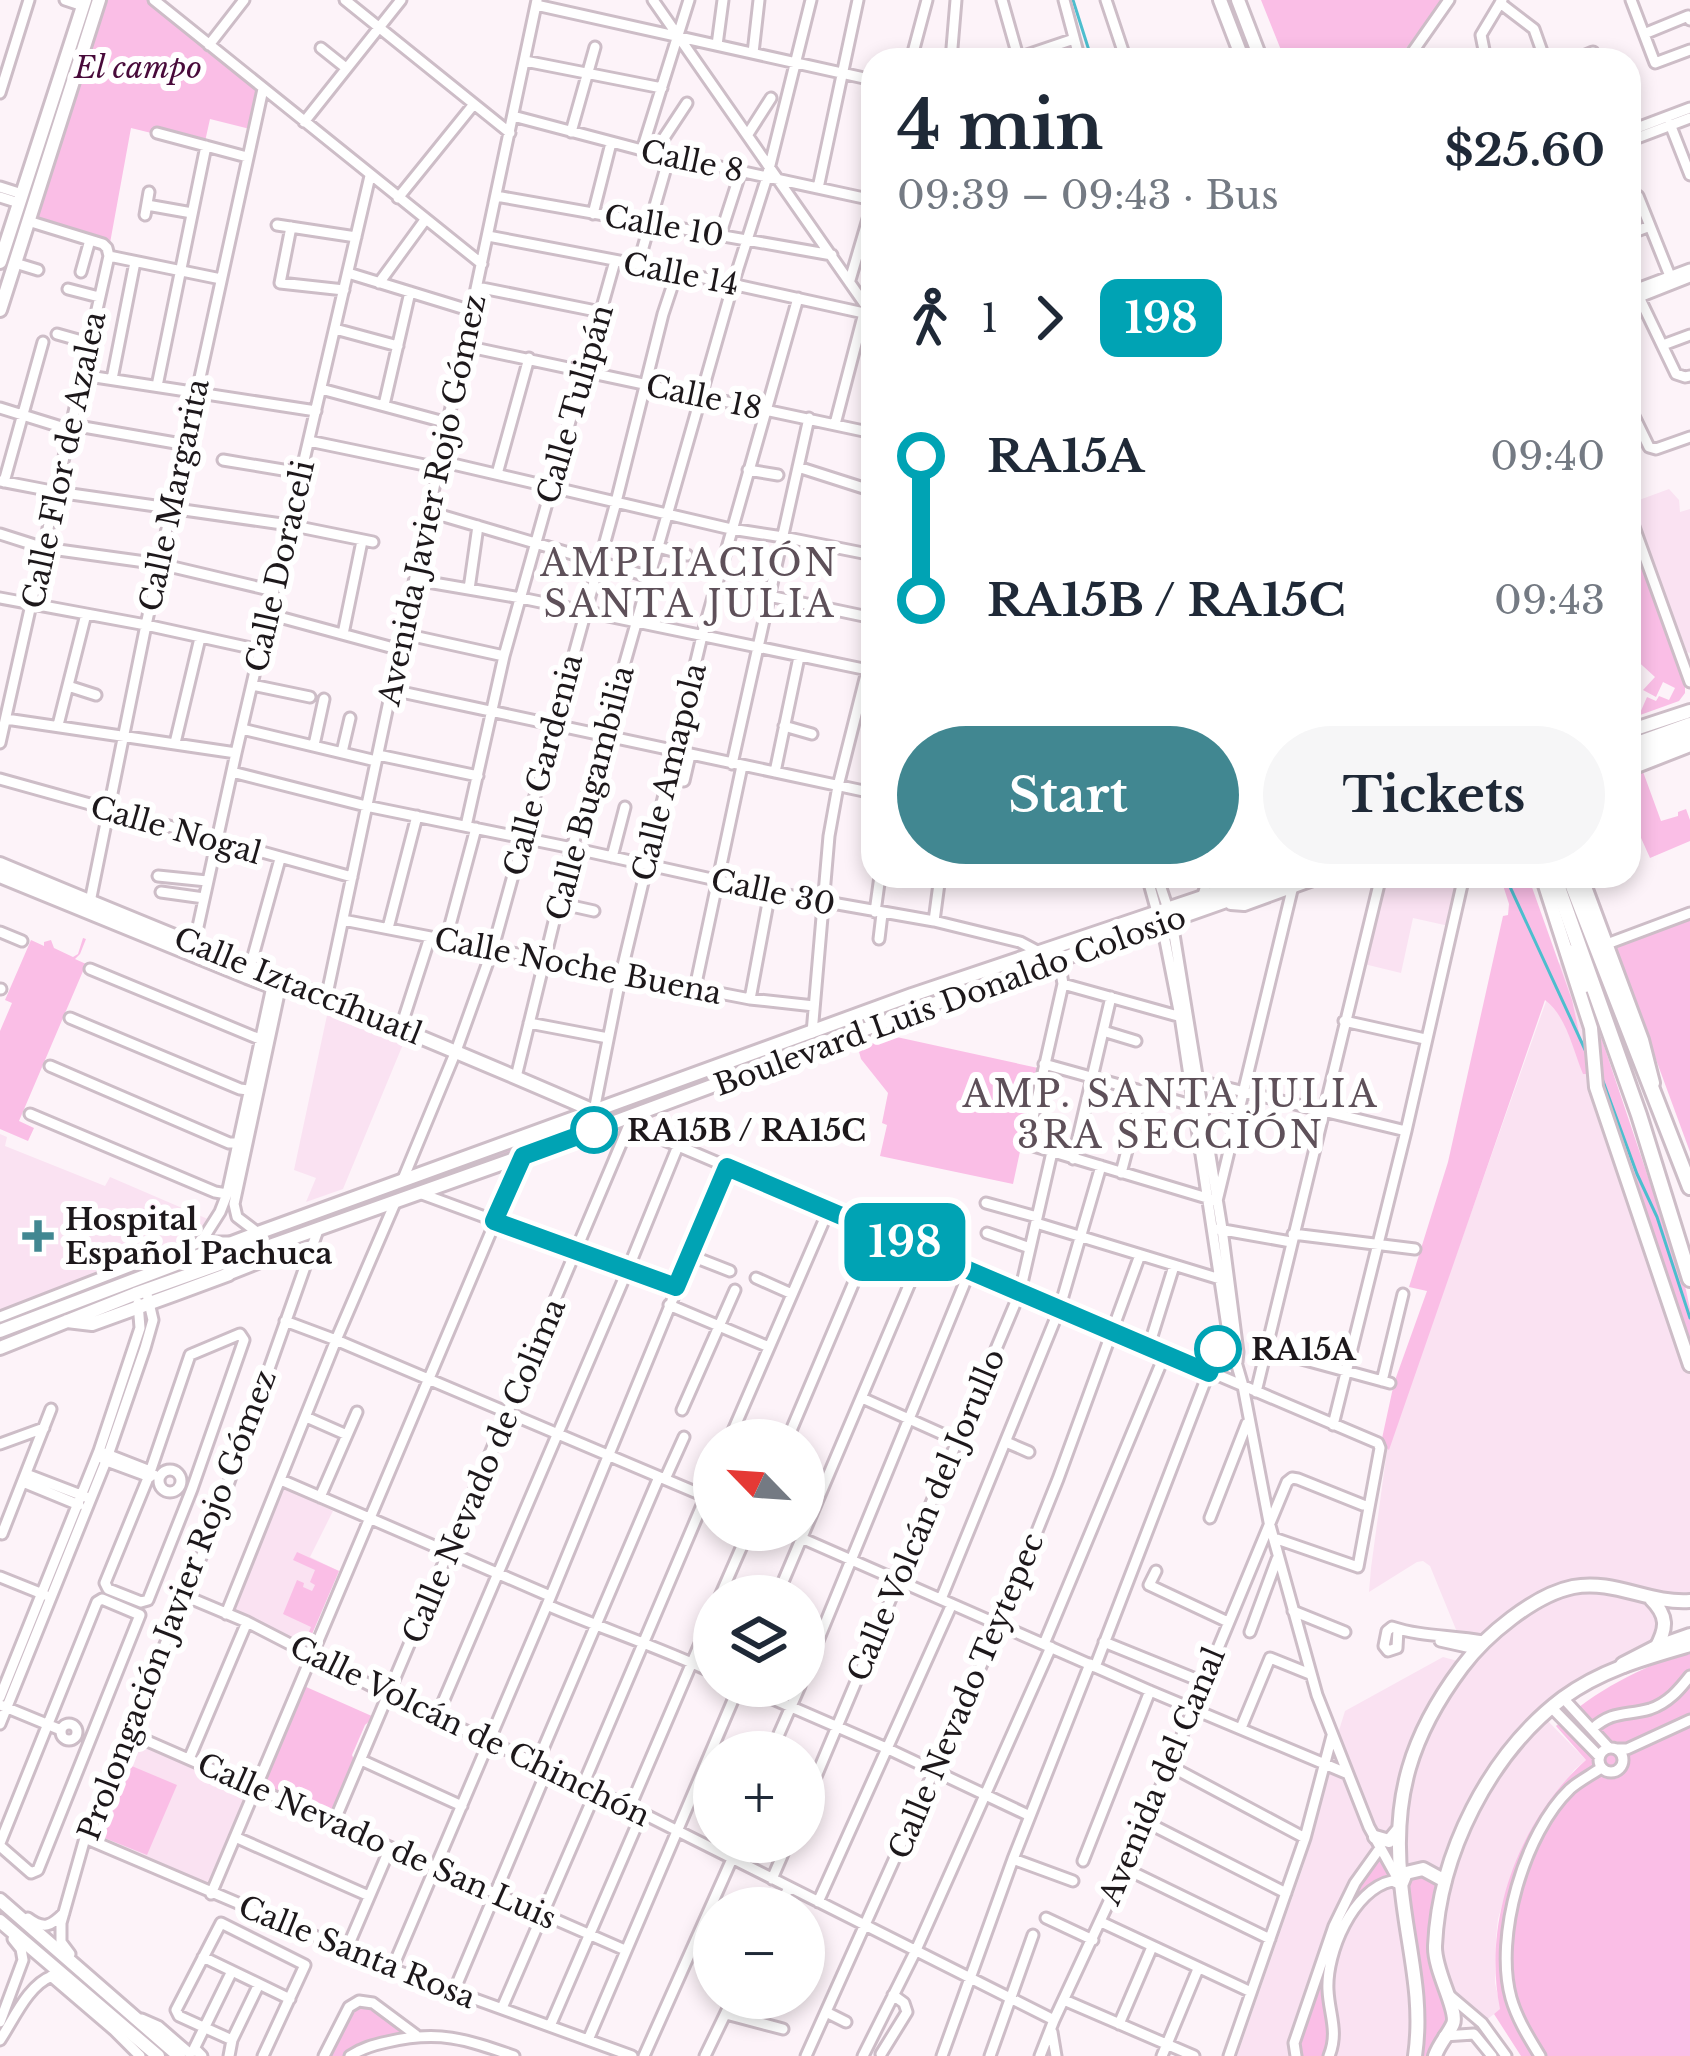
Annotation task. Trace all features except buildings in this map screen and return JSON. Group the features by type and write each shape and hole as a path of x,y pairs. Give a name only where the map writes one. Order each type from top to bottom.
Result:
{"highway":[{"path":"1558,888 1690,1279"},
{"path":"1574,888 1690,1187"},
{"path":"1568,952 1627,1082"},
{"path":"1683,1256 1690,1296"},
{"path":"1623,1665 1656,1648 1690,1640"}],"main road":[{"path":"8,262 28,221 99,0"},
{"path":"1220,0 1238,48"},
{"path":"1238,0 1256,48"},
{"path":"0,310 8,262 10,195 84,3"},
{"path":"1641,731 1690,711"},
{"path":"1641,733 1690,724"},
{"path":"1641,757 1690,743"},
{"name":"Calle Iztaccíhuatl","path":"0,864 50,891 90,902 193,951 250,967 279,983 401,1027 594,1111"},
{"path":"0,876 50,891 279,983"},
{"name":"Boulevard Luis Donaldo Colosio","path":"147,1298 242,1257 627,1122 1237,888"},
{"name":"Boulevard Luis Donaldo Colosio","path":"0,1331 1036,951 1165,917 1202,898 1221,897 1244,904 1279,888"},
{"path":"1546,888 1592,1035 1596,1088 1690,1366"},
{"path":"1586,888 1650,1063 1655,1096"},
{"path":"0,1348 66,1320 92,1324 147,1298 312,1247"},
{"path":"229,1274 242,1257"},
{"path":"1414,2056 1418,2027 1414,1963 1401,1885 1401,1799 1432,1708 1479,1645 1550,1594 1601,1585 1651,1599 1690,1601"},
{"path":"1651,1599 1666,1623 1656,1648"},
{"path":"1435,2056 1455,2013 1436,1965 1444,1881 1462,1833 1496,1771 1558,1703 1623,1665 1690,1640"},
{"path":"1377,1843 1389,1841 1400,1828"},
{"path":"1401,1885 1406,1874 1423,1869 1444,1881"},
{"path":"0,1899 132,2014 196,2052"},
{"path":"2,1924 150,2054"},
{"path":"1418,2027 1433,2037 1444,2036"}],"street":[{"path":"0,92 28,0"},
{"path":"65,0 84,3"},
{"path":"154,0 482,264"},
{"path":"208,45 244,0"},
{"path":"345,0 510,133"},
{"path":"304,122 401,0"},
{"path":"653,0 861,298"},
{"path":"648,152 689,0"},
{"path":"718,46 723,0"},
{"path":"753,53 759,0"},
{"name":"Calle Bugambilia","path":"516,1077 603,734 746,240 772,174 811,0"},
{"path":"818,188 858,0"},
{"path":"914,48 927,0"},
{"path":"951,48 956,0"},
{"path":"1002,0 1015,48"},
{"path":"1106,0 1122,48"},
{"path":"1415,48 1449,0"},
{"path":"1631,0 1655,63 1690,50"},
{"path":"1484,48 1481,35 1501,1 1534,28 1541,48"},
{"path":"537,2 861,77"},
{"name":"Avenida Javier Rojo Gómez","path":"326,1000 537,2"},
{"path":"1069,2 1077,48"},
{"path":"1644,34 1688,16 1690,20"},
{"path":"572,133 603,20"},
{"path":"1049,48 1074,39"},
{"path":"321,48 346,68"},
{"path":"525,61 662,88"},
{"name":"Calle Margarita","path":"90,902 262,88"},
{"path":"748,134 770,98"},
{"path":"648,152 687,103"},
{"path":"398,198 474,104"},
{"path":"1641,135 1690,108"},
{"name":"Calle 8","path":"513,116 669,157 772,174 861,198"},
{"path":"1641,128 1690,118"},
{"path":"1669,121 1690,175"},
{"path":"158,133 247,158"},
{"path":"593,214 611,143"},
{"path":"157,386 206,146"},
{"path":"638,266 669,157"},
{"path":"720,236 741,171"},
{"name":"Calle Doraceli","path":"193,951 370,176"},
{"path":"149,192 146,210 192,213"},
{"name":"Calle 10","path":"496,196 832,255"},
{"path":"1641,204 1670,276"},
{"path":"380,283 425,220"},
{"path":"28,221 90,240 135,262 221,279"},
{"path":"277,225 356,237"},
{"path":"1641,229 1650,226"},
{"path":"291,227 280,284 344,290"},
{"name":"Calle 14","path":"488,236 861,312"},
{"path":"82,272 90,240"},
{"path":"850,280 861,242"},
{"name":"Calle Flor de Azalea","path":"0,743 108,252"},
{"name":"Calle Tulipán","path":"446,940 504,656 615,261"},
{"path":"8,262 38,270"},
{"path":"112,379 135,262"},
{"name":"Calle Gardenia","path":"403,1181 493,948 677,272"},
{"path":"1641,291 1670,276 1690,273"},
{"path":"1641,292 1690,273"},
{"path":"348,274 472,311"},
{"path":"477,287 601,311"},
{"path":"68,289 100,297"},
{"path":"384,405 410,292"},
{"name":"Calle Amapola","path":"594,1111 646,864 702,636 798,298"},
{"path":"1641,310 1676,374 1690,376"},
{"path":"335,329 398,346"},
{"path":"57,334 89,343"},
{"path":"1663,345 1690,334"},
{"path":"43,342 2,481 289,525 367,542 344,634"},
{"path":"835,424 861,345"},
{"name":"Calle 18","path":"465,346 861,430"},
{"path":"497,474 529,358"},
{"path":"82,375 316,411"},
{"path":"321,388 448,423"},
{"path":"0,408 71,428 187,445"},
{"path":"695,988 758,648 808,418"},
{"path":"1641,431 1649,447 1656,449 1690,437"},
{"path":"309,441 497,474 730,530 861,553"},
{"path":"223,460 302,472"},
{"path":"798,467 861,487"},
{"path":"748,470 778,475"},
{"path":"430,512 650,577"},
{"path":"470,590 478,526"},
{"path":"0,534 44,548 160,563 274,591"},
{"path":"1641,546 1690,682"},
{"path":"658,548 687,555"},
{"path":"416,580 861,668"},
{"path":"770,596 861,615"},
{"path":"0,598 260,650"},
{"path":"58,725 86,614"},
{"path":"268,614 400,650"},
{"path":"404,634 504,656"},
{"path":"175,743 200,638"},
{"path":"775,772 799,657"},
{"path":"252,685 310,697"},
{"path":"68,686 96,695"},
{"path":"392,690 861,791"},
{"path":"314,745 324,699"},
{"path":"812,1033 822,902 838,786 861,703"},
{"path":"5,713 236,754"},
{"path":"342,752 350,718"},
{"path":"784,726 812,734"},
{"path":"242,729 478,776"},
{"path":"684,781 691,755"},
{"name":"Calle 30","path":"232,772 366,806 716,881 934,922 1020,942 1036,951"},
{"name":"Calle Nogal","path":"0,779 352,877"},
{"path":"612,856 625,807"},
{"path":"388,928 417,816"},
{"path":"250,967 280,860"},
{"path":"158,876 207,881"},
{"path":"879,939 880,888"},
{"path":"934,922 938,888"},
{"path":"1152,888 1165,917"},
{"path":"1159,888 1217,1229 1231,1353 1243,1386 1269,1522 1332,1736 1377,1843 1401,1885"},
{"path":"1202,898 1205,888"},
{"path":"1212,1200 1293,888"},
{"path":"1256,1391 1378,888"},
{"path":"1333,1425 1461,888"},
{"path":"161,892 204,898"},
{"path":"750,1000 770,892"},
{"path":"558,903 594,911"},
{"path":"1607,944 1690,913"},
{"name":"Calle Noche Buena","path":"343,920 750,1000 814,1006"},
{"path":"0,932 22,941"},
{"path":"401,1027 430,937"},
{"path":"1058,960 1063,984 1027,1144 1212,1200"},
{"path":"90,969 262,1040"},
{"path":"201,1242 226,1194 279,983"},
{"path":"1063,984 1184,1017"},
{"path":"1073,1159 1112,997"},
{"path":"70,1018 252,1091"},
{"path":"1344,1021 1424,1039"},
{"path":"529,1023 608,1038"},
{"path":"1103,1030 1136,1041"},
{"path":"1044,1064 1198,1106"},
{"path":"50,1066 240,1144"},
{"path":"1193,1080 1406,1131"},
{"path":"1121,1173 1142,1090"},
{"path":"30,1114 226,1194"},
{"path":"627,1122 1378,1443 1358,1567 1274,1538"},
{"name":"Calle Nevado de Colima","path":"334,1822 577,1251 627,1122"},
{"path":"240,1144 234,1210 258,1233"},
{"path":"437,1716 678,1146"},
{"name":"Calle Volcán del Jorullo","path":"825,1756 1020,1292 1052,1152"},
{"path":"211,1894 523,1156"},
{"path":"825,1887 946,1602 1060,1310 1101,1166"},
{"path":"392,1969 727,1167"},
{"path":"419,1192 676,1287"},
{"path":"226,1614 396,1200"},
{"path":"986,1203 1224,1281"},
{"path":"739,1419 829,1209"},
{"path":"1217,1229 1415,1249"},
{"name":"Prolongación Javier Rojo Gómez","path":"64,1913 81,1857 227,1489 318,1230"},
{"path":"796,1419 876,1230"},
{"path":"987,1233 1030,1248"},
{"path":"0,1316 201,1242 233,1242"},
{"path":"825,1483 924,1250"},
{"path":"689,1255 730,1271"},
{"name":"Calle Nevado Teytepec","path":"806,2056 999,1625 1140,1256"},
{"path":"1149,1346 1174,1267"},
{"path":"825,1625 970,1270"},
{"path":"756,1278 792,1294"},
{"path":"1224,1281 1237,1362"},
{"path":"682,1410 735,1290"},
{"path":"1265,1349 1386,1382 1402,1294"},
{"path":"0,1724 2,1703 151,1330 147,1298"},
{"path":"102,1456 147,1298"},
{"path":"669,1305 769,1347"},
{"path":"942,2056 1013,1859 1104,1642 1232,1310"},
{"path":"285,1321 693,1491"},
{"path":"244,1335 145,1602 105,1586 153,1475 192,1352 244,1335"},
{"path":"863,2056 986,1796 1165,1354"},
{"path":"862,1398 958,1441"},
{"path":"0,1533 51,1409"},
{"path":"320,1497 357,1412"},
{"path":"306,1417 347,1435"},
{"path":"1210,1518 1249,1418"},
{"path":"0,1444 44,1428"},
{"path":"537,1763 595,1625 684,1437"},
{"path":"1006,1442 1029,1452"},
{"path":"102,1456 153,1475 166,1492 186,1487"},
{"path":"24,1478 84,1502"},
{"name":"Avenida del Canal","path":"1040,2056 1146,1822 1287,1482 1292,1478 1363,1505"},
{"path":"281,1480 498,1574 595,1625 692,1663 630,1808"},
{"path":"583,1784 693,1535"},
{"path":"825,1548 1346,1773"},
{"path":"1250,1632 1279,1556"},
{"path":"549,1562 562,1568"},
{"path":"1156,1571 1149,1585 1228,1622"},
{"path":"0,1577 46,1595"},
{"name":"Calle Volcán de Chinchón","path":"185,1596 693,1839"},
{"path":"99,1599 140,1616 35,1873 31,1873 0,1845 48,1725 99,1599"},
{"path":"1293,1611 1345,1632"},
{"path":"189,1760 247,1622"},
{"path":"1399,1632 1458,1636 1479,1645"},
{"path":"1104,1642 1203,1682"},
{"path":"1241,1728 1270,1658 1310,1674"},
{"path":"1592,1729 1607,1716 1648,1709 1669,1698 1690,1676"},
{"path":"1083,1861 1150,1691"},
{"path":"2,1703 61,1730 65,1724 75,1726 76,1734 90,1739"},
{"path":"1558,1703 1592,1729 1606,1755"},
{"path":"1558,1703 1606,1755"},
{"path":"588,2040 732,1707"},
{"path":"780,1731 791,1707 1030,1816"},
{"path":"1648,1709 1656,1734"},
{"path":"1540,2056 1510,1995 1507,1963 1515,1893 1530,1852 1553,1811 1606,1755 1690,1720"},
{"name":"Calle Nevado de San Luis","path":"130,1732 625,1950"},
{"path":"1228,2056 1305,1838 1332,1736"},
{"path":"362,1760 462,1807"},
{"path":"1170,1766 1305,1838"},
{"path":"454,1991 548,1768"},
{"path":"502,2008 596,1791"},
{"path":"550,2026 642,1813"},
{"path":"1146,1822 1286,1893"},
{"path":"235,1837 369,1896"},
{"name":"Calle Santa Rosa","path":"91,1840 346,1951 632,2056"},
{"path":"1296,2056 1294,2043 1334,1926 1377,1843"},
{"path":"346,1951 389,1848"},
{"path":"1013,1859 1073,1881"},
{"path":"644,2056 725,1863"},
{"name":"Calle Volcán de Chinchón","path":"740,1863 787,1887"},
{"path":"772,1879 779,1863"},
{"path":"1124,1868 1270,1940"},
{"path":"1329,2056 1335,2031 1329,1973 1349,1916 1366,1893 1384,1882 1401,1885"},
{"path":"1355,1883 1366,1893"},
{"path":"0,1899 43,1927 64,1913"},
{"name":"Calle Volcán de Chinchón","path":"825,1906 1053,2024"},
{"path":"64,1913 61,1942 98,1985"},
{"path":"1046,1918 1093,1940"},
{"path":"1101,1922 1251,1992"},
{"path":"232,2040 179,2016 176,2010 221,1923 305,1965 263,2056"},
{"path":"0,2022 23,1960 21,1949 2,1924"},
{"path":"990,2056 1034,1934"},
{"path":"1119,2024 1151,1947"},
{"path":"203,1957 290,1999"},
{"path":"1162,2056 1198,1969"},
{"path":"196,2052 232,1971"},
{"path":"0,2040 37,1984 56,1975 72,1984"},
{"path":"51,1976 150,2054"},
{"path":"229,2056 259,1984"},
{"path":"1445,1992 1482,2024 1507,2056"},
{"path":"1312,1993 1328,1995"},
{"path":"881,2054 907,2012 893,1995"},
{"path":"1064,2000 1195,2056"},
{"path":"324,2056 349,2007 359,2001 373,2002 416,2035"},
{"path":"826,2012 846,2021"},
{"path":"705,2056 724,2019"},
{"path":"744,2019 783,2030"},
{"path":"1053,2024 1056,2056"},
{"path":"1492,2037 1503,2042 1525,2031"},
{"path":"1444,2036 1474,2034 1492,2056"},
{"path":"350,2056 362,2048 416,2035 459,2038 514,2056"}],"shaded area":[{"path":"1669,489 1679,500 1680,512 1690,509 1690,653 1641,530 1641,499"},
{"path":"1382,888 1458,888 1449,926 1413,918 1401,973 1364,964"},
{"path":"1566,945 1690,1365 1690,1601 1653,1600 1665,1633 1544,1717 1586,1760 1529,1834 1510,1878 1496,1938 1495,1983 1501,2009 1482,2023 1445,1992 1405,1908 1415,2056 1237,2056 1303,1867 1328,1764 1344,1771 1336,1740 1345,1711 1443,1657 1465,1663 1484,1639 1457,1632 1430,1566 1423,1561 1369,1592 1371,1568 1387,1450"},
{"path":"329,1006 406,1037 343,1189 306,1202 316,1178 294,1170"},
{"path":"0,1134 7,1137 5,1146 105,1186 110,1177 210,1220 186,1238 0,1310"},
{"path":"284,1488 333,1511 310,1557 339,1571 306,1648 234,1611"},
{"path":"132,1738 248,1791 206,1888 91,1837"}],"green space":[{"name":"El campo","path":"97,0 153,0 260,88 250,129 210,119 204,146 131,128 110,243 28,219"},
{"path":"1261,0 1443,0 1406,48 1280,48"},
{"path":"1641,563 1685,679 1685,693 1679,701 1641,715 1647,697 1669,700 1675,688 1663,682 1656,697 1643,690 1655,677 1641,664"},
{"path":"1641,769 1661,821 1686,809 1690,820 1690,841 1650,858 1641,838"},
{"path":"1504,888 1532,888 1586,1046 1587,1074 1583,1074 1564,1024 1545,1000 1389,1450 1381,1443 1394,1383 1427,1291 1409,1287 1448,1162 1509,904"},
{"path":"1690,917 1690,1152 1615,948"},
{"path":"83,938 75,959 86,964 19,1121 34,1128 28,1141 0,1129 0,1031 12,1003 5,1000 31,940 44,946 51,940 54,948 73,957"},
{"path":"892,1036 1038,1068 1013,1184 880,1156 888,1093 861,1059 858,1048"},
{"path":"1601,1037 1686,1290 1690,1350 1598,1076 1596,1039"},
{"path":"671,1091 673,1096 228,1256 284,1231"},
{"path":"297,1552 339,1571 306,1648 311,1627 283,1614 297,1580 312,1591 315,1585 310,1582 315,1570 293,1560"},
{"path":"1690,1651 1690,2056 1521,2056 1494,2014 1500,2009 1496,1941 1511,1874 1525,1842 1562,1784 1586,1760 1556,1726 1619,1681"},
{"path":"304,1686 374,1717 365,1725 352,1755 355,1762 331,1818 262,1786"},
{"path":"127,1764 177,1785 147,1855 97,1835"},
{"path":"1393,1838 1401,1882 1417,1870 1445,1881 1434,1948 1453,2007 1435,2056 1415,2056 1418,2027 1401,1885 1392,1881 1355,1905 1332,1961 1329,2056 1296,2056 1306,2004 1344,1907 1360,1878"},
{"path":"361,2000 414,2032 348,2056 325,2056 348,2008"}],"waterway":[{"path":"1073,0 1088,48"},
{"path":"1511,888 1587,1054"},
{"path":"1600,1073 1657,1217 1690,1318"}],"bus line":[{"name":"198","path":"594,1130 523,1156 494,1221 676,1287 727,1167 1209,1373 1218,1349"}],"place":[{"name":"RA15B / RA15C","path":"594,1130"},
{"name":"Hospital Español Pachuca","path":"38,1236"},
{"name":"RA15A","path":"1218,1349"}],"district":[{"name":"AMPLIACIÓN SANTA JULIA","path":"690,584"},
{"name":"AMP. SANTA JULIA 3RA SECCIÓN","path":"1171,1114"}]}
